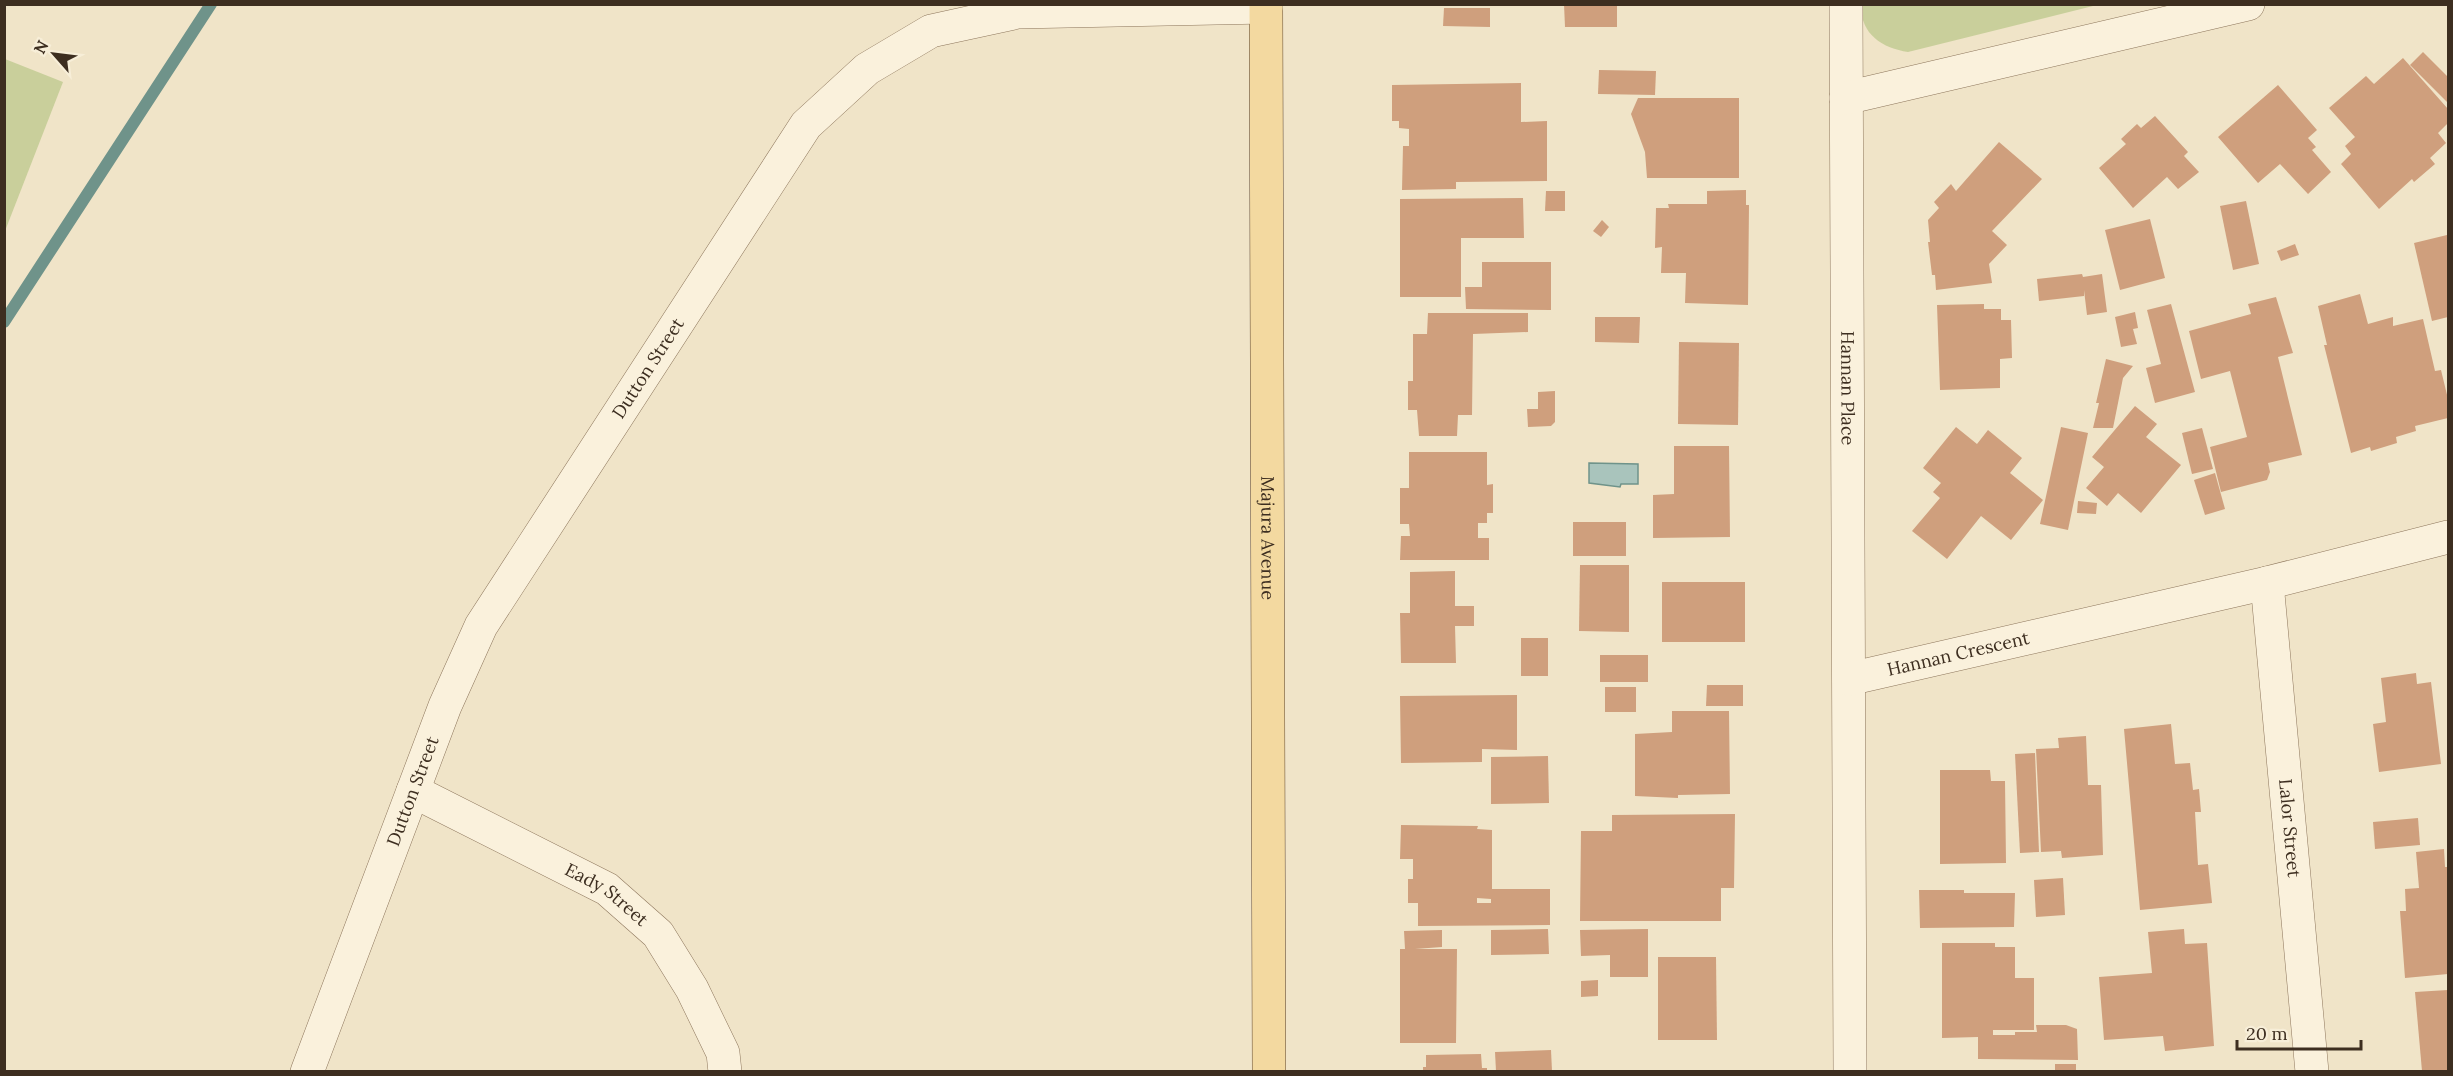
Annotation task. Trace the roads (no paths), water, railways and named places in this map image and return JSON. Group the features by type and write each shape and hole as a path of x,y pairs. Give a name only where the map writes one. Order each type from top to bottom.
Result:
{"main road":[{"name":"Majura Avenue","path":"1266,6 1269,1071"}],"street":[{"name":"Hannan Place","path":"1846,4 1849,679"},
{"path":"1846,98 2248,4"},
{"name":"Dutton Street","path":"307,1071 445,706 482,626 806,125 867,69 931,31 1018,12 1266,6"},
{"name":"Hannan Crescent","path":"1849,679 2267,583 2448,537"},
{"name":"Lalor Street","path":"2267,583 2312,1071"},
{"path":"1849,679 1850,1071"},
{"name":"Eady Street","path":"413,791 607,889 658,934 692,989 723,1053 725,1071"}],"water":[{"path":"1589,463 1638,464 1638,484 1621,484 1620,487 1589,483"}],"waterway":[{"path":"4,322 211,4"}]}
